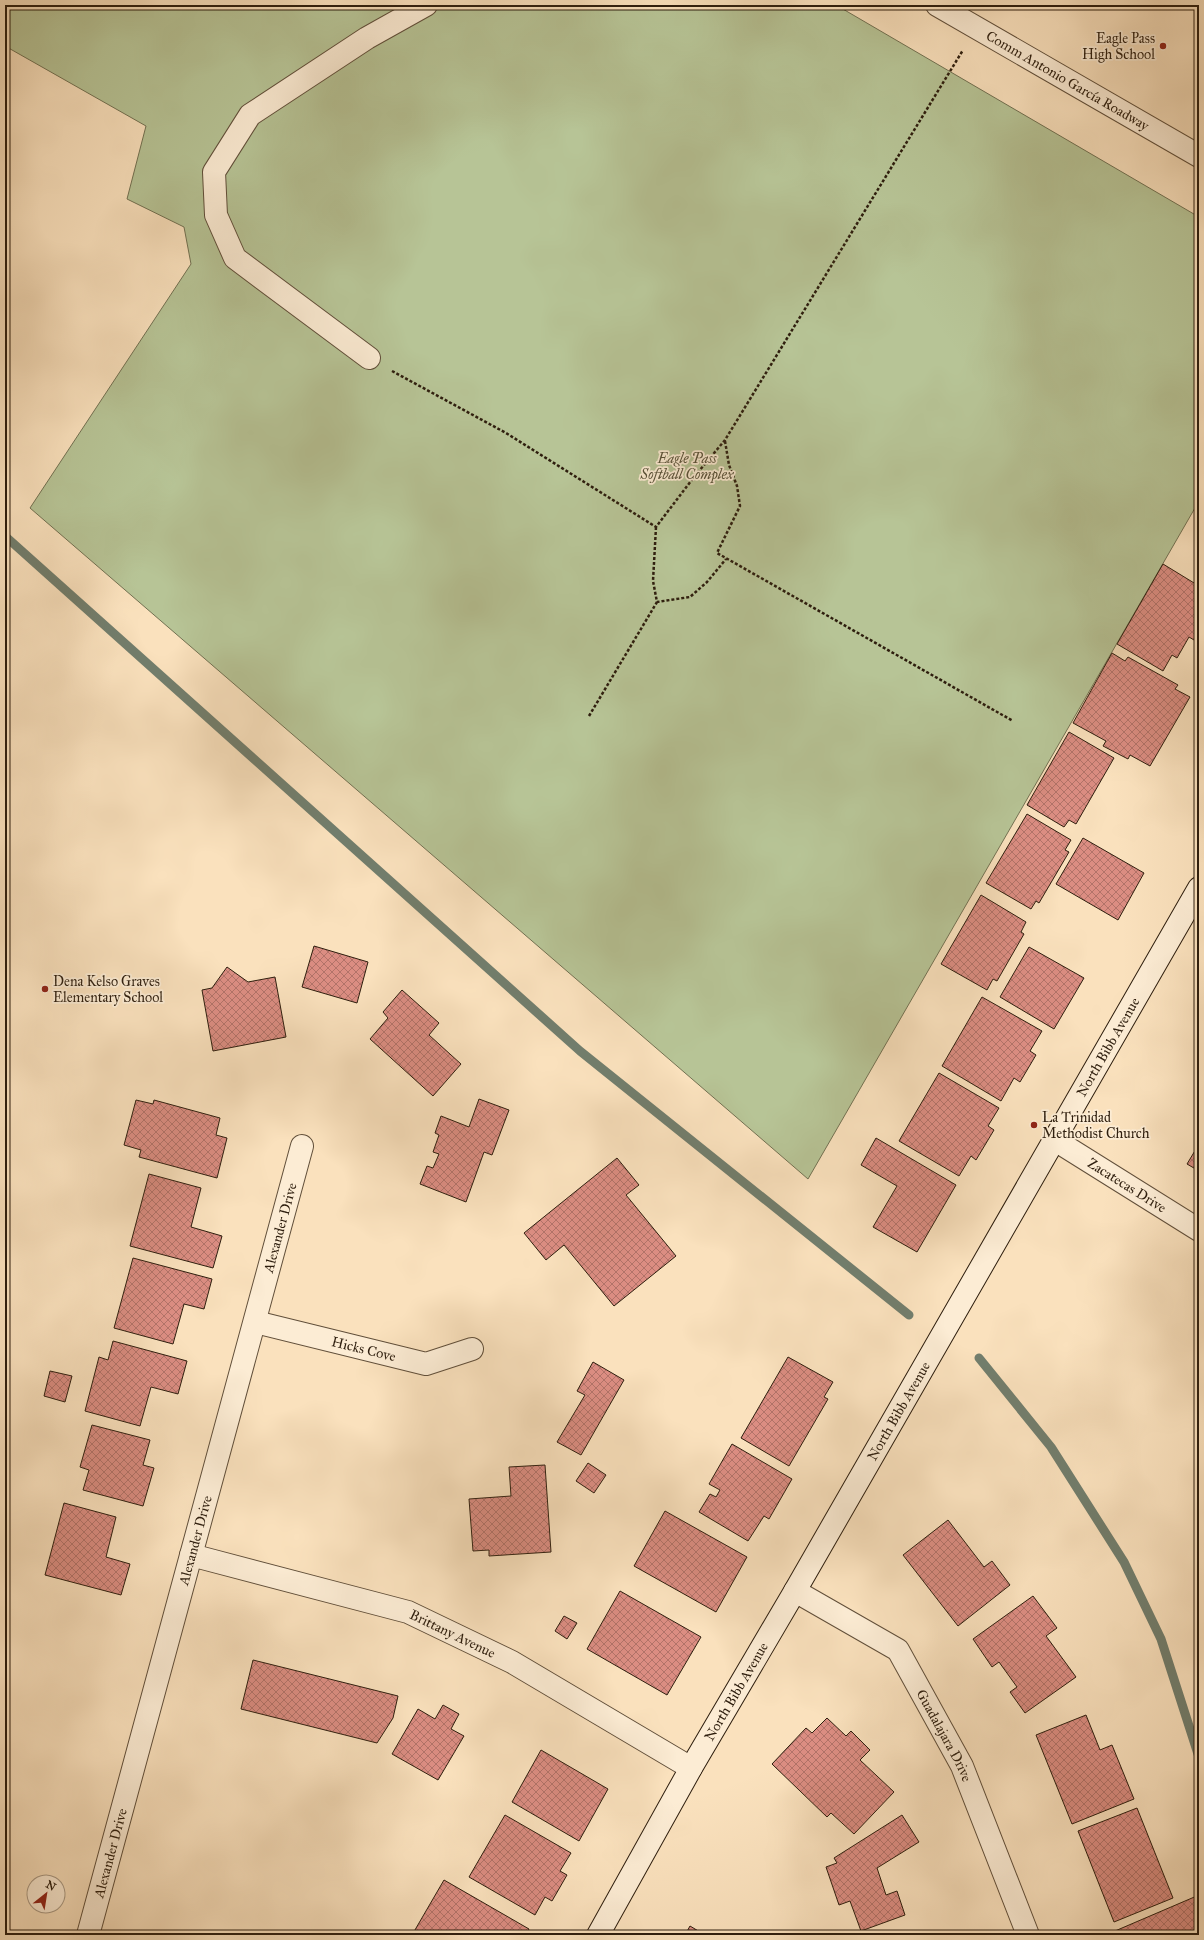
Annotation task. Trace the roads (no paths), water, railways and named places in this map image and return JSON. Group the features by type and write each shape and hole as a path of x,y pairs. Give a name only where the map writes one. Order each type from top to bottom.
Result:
{"street":[{"path":"368,358 235,258 216,215 214,172 250,116 367,38 426,5"},
{"name":"Comm Antonio García Roadway","path":"937,5 1199,156"},
{"name":"North Bibb Avenue","path":"598,1935 691,1768 795,1591 1199,888"},
{"name":"Zacatecas Drive","path":"1055,1140 1199,1230"},
{"name":"Alexander Drive","path":"88,1935 302,1146"},
{"name":"Hicks Cove","path":"255,1322 426,1364 472,1349"},
{"name":"Brittany Avenue","path":"192,1555 408,1612 512,1662 691,1768"},
{"name":"Guadalajara Drive","path":"795,1591 898,1650 962,1766 1028,1935"}],"waterway":[{"path":"5,536 580,1051 909,1315"},
{"path":"979,1358 1051,1447 1124,1562 1161,1639 1199,1757"}],"place":[{"name":"Eagle Pass High School","path":"1163,46"},
{"name":"Dena Kelso Graves Elementary School","path":"45,989"},
{"name":"La Trinidad Methodist Church","path":"1034,1125"}],"park label":[{"name":"Eagle Pass Softball Complex","path":"687,466"}]}
